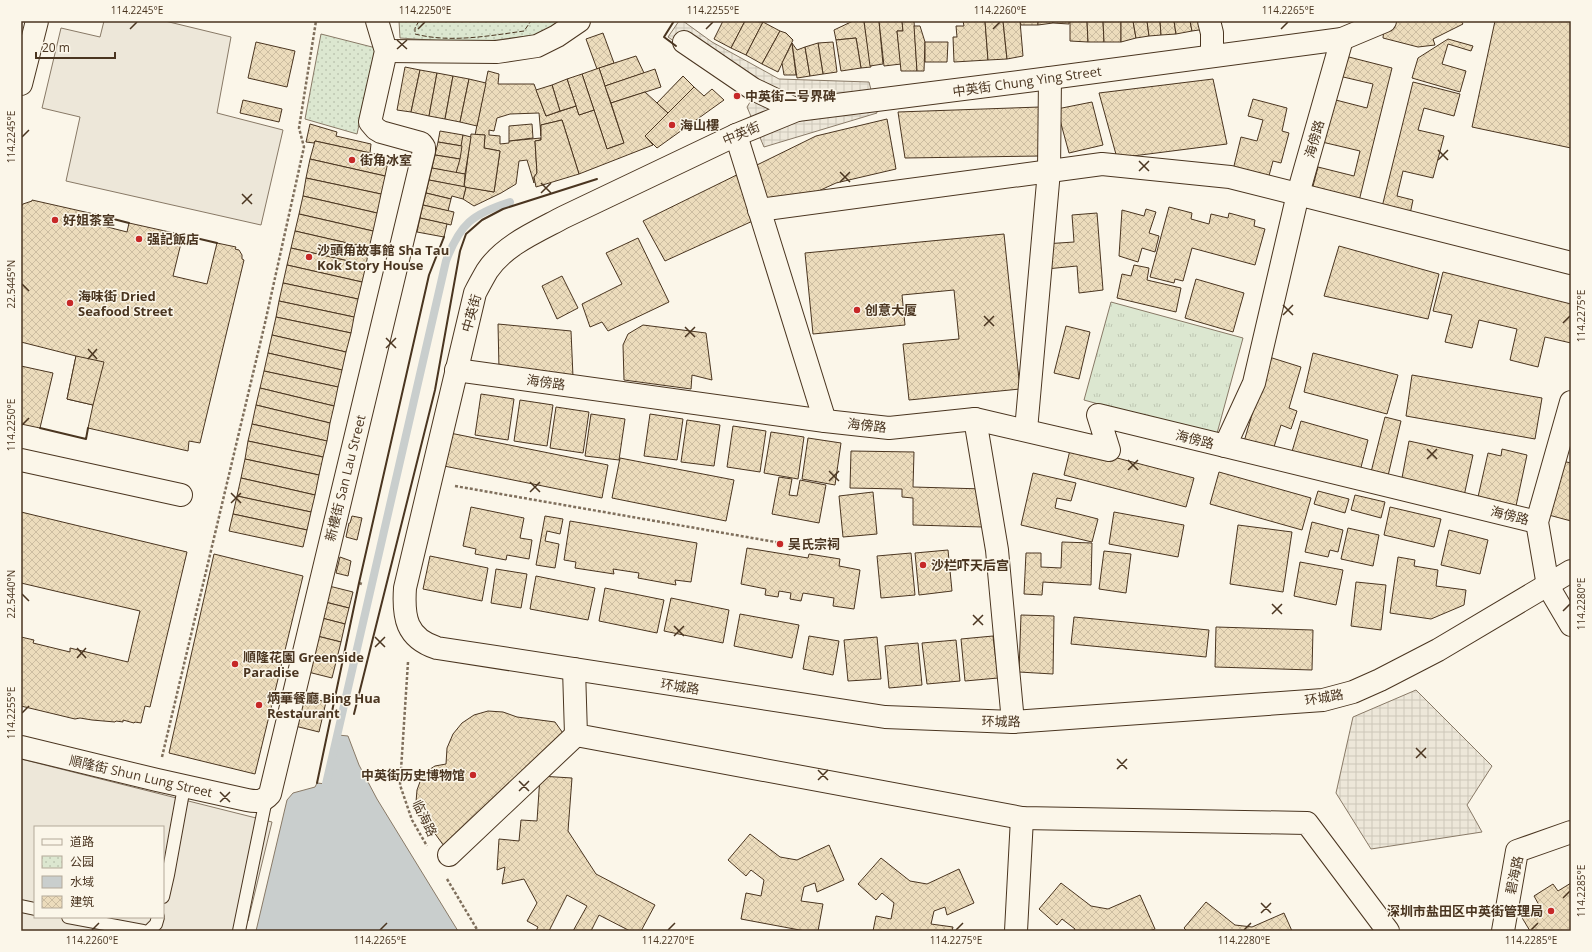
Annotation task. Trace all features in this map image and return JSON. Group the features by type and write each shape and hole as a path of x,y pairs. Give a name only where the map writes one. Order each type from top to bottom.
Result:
{"street":[{"path":"21,84 37,21"},
{"path":"377,21 386,51 497,52 537,46 557,36 579,21"},
{"path":"1209,21 1212,32 1212,56"},
{"name":"中英街 Chung Ying Street","path":"797,110 1342,39 1385,21"},
{"name":"海傍路","path":"1225,446 1254,383 1298,194 1342,39"},
{"path":"684,42 753,89 797,110"},
{"name":"新樓街 San Lau Street","path":"263,800 270,794 424,151 424,147 421,143 381,132 370,122 386,51"},
{"path":"1026,430 1049,171 1050,78"},
{"name":"中英街","path":"410,629 405,619 403,605 405,588 475,293 488,270 508,249 564,217 736,135 797,110"},
{"path":"736,135 825,421"},
{"path":"759,210 1102,164 1230,177 1571,262"},
{"name":"海傍路","path":"456,370 825,421 889,428 975,419 1109,450 1098,414 1538,522"},
{"path":"1571,402 1538,522 1548,586 1571,625"},
{"path":"975,419 997,550 1013,722"},
{"path":"21,460 181,495"},
{"name":"环城路","path":"410,629 427,645 437,648 885,717 1013,722 1323,700 1353,692 1380,680 1438,650 1571,571"},
{"path":"446,864 576,735 574,669"},
{"path":"576,735 1022,818 1307,823 1388,931"},
{"name":"順隆街 Shun Lung Street","path":"21,747 184,787 247,800 263,800"},
{"path":"1016,931 1022,818"},
{"name":"碧海路","path":"1503,931 1517,851 1571,832"}],"lane":[{"path":"164,892 184,787"},
{"path":"239,931 263,800"},
{"path":"21,906 34,910"},
{"path":"73,918 144,931"},
{"path":"149,931 156,924 158,918"}],"path":[{"path":"157,780 265,323 304,147 299,128 316,21"},
{"path":"429,486 443,483 781,543"},
{"name":"临海路","path":"410,629 400,785 412,820 427,846"},
{"path":"446,864 478,931"}],"green space":[{"path":"399,21 561,21 542,34 474,43 400,38"},
{"path":"321,34 376,48 357,134 305,119"},
{"path":"1111,302 1243,338 1216,437 1084,400"}],"shaded area":[{"path":"104,21 165,21 231,37 217,113 283,130 261,225 66,181 80,117 42,108 61,28 100,37"},
{"path":"679,21 683,21 712,42 779,79 869,82 877,113 764,147 747,107 754,96 668,37"},
{"path":"1416,690 1492,766 1467,805 1482,832 1371,849 1336,793 1353,717"},
{"path":"21,759 272,822 248,921 243,920 240,931 21,931"}],"water":[{"path":"338,735 348,736 359,765 377,799 458,931 256,931 287,800 293,793 315,787 317,783 326,784"}],"building":[{"path":"723,21 745,21 731,48 714,39"},
{"path":"745,21 763,22 746,55 731,48"},
{"path":"853,21 864,21 871,67 861,68 856,38 836,40 834,30"},
{"path":"864,21 879,21 883,64 870,66"},
{"path":"879,21 902,21 903,31 897,31 901,64 884,66"},
{"path":"902,21 914,21 917,71 901,71 897,31 903,31"},
{"path":"963,21 985,21 988,60 954,62 953,37 957,37 956,26 964,26"},
{"path":"985,21 1003,21 1007,59 988,60"},
{"path":"1003,21 1020,21 1023,56 1007,59"},
{"path":"1020,21 1038,21 1038,25 1021,25"},
{"path":"1038,21 1053,21 1053,23 1038,25"},
{"path":"1053,21 1069,21 1069,24 1053,23"},
{"path":"1070,21 1087,21 1088,42 1070,41"},
{"path":"1087,21 1103,21 1104,42 1088,42"},
{"path":"1103,21 1121,21 1121,42 1104,42"},
{"path":"1121,21 1133,21 1136,38 1121,42"},
{"path":"1133,21 1147,21 1149,36 1136,38"},
{"path":"1147,21 1160,21 1161,35 1149,36"},
{"path":"1160,21 1174,21 1176,34 1161,35"},
{"path":"1174,21 1190,21 1192,31 1176,34"},
{"path":"1190,21 1205,21 1206,29 1192,31"},
{"path":"1397,21 1461,21 1463,24 1433,39 1435,45 1418,47 1383,38 1384,27"},
{"path":"1495,21 1571,21 1571,148 1472,127"},
{"path":"763,22 780,31 762,64 746,55"},
{"path":"914,26 920,26 925,42 924,71 917,71"},
{"path":"780,31 786,33 793,40 778,72 762,64"},
{"path":"603,33 614,63 597,69 586,39"},
{"path":"856,38 861,68 841,71 836,40"},
{"path":"1448,39 1473,46 1471,51 1448,44 1442,64 1466,71 1460,92 1412,78 1418,58"},
{"path":"256,42 295,51 287,87 248,78"},
{"path":"833,42 837,72 823,74 818,43"},
{"path":"925,42 948,42 947,62 925,62"},
{"path":"792,43 796,75 784,75 782,63"},
{"path":"792,43 797,50 805,47 810,76 797,78"},
{"path":"818,43 823,74 810,76 805,47"},
{"path":"636,56 644,73 605,86 599,68"},
{"path":"1345,56 1392,68 1359,201 1312,190 1318,167 1354,176 1360,151 1322,142 1332,99 1367,108 1373,84 1339,76"},
{"path":"405,67 420,70 411,112 397,110"},
{"path":"599,68 624,143 607,149 582,74"},
{"path":"655,69 661,87 611,103 605,86"},
{"path":"420,70 437,73 429,116 411,112"},
{"path":"488,71 499,74 498,84 534,84 546,116 576,106 579,115 594,110 607,149 624,143 611,103 645,92 668,113 645,136 653,145 579,174 562,120 541,125 541,136 539,113 510,114 497,118 494,131 489,130 489,135 500,136 500,144 509,143 509,141 541,138 541,140 535,141 537,173 534,177 534,183 527,160 519,161 516,184 474,206 463,199 466,187 494,192 500,151 484,148 485,135 475,135"},
{"path":"437,73 453,76 445,119 429,116"},
{"path":"582,74 594,110 579,115 567,79"},
{"path":"453,76 469,79 460,122 445,119"},
{"path":"683,76 694,87 668,113 657,103"},
{"path":"469,79 486,83 477,126 460,122"},
{"path":"567,79 576,106 560,111 552,85"},
{"path":"1213,79 1227,144 1117,158 1099,93"},
{"path":"1413,82 1460,94 1454,116 1424,108 1418,130 1444,136 1433,178 1403,171 1397,196 1413,200 1410,214 1382,207"},
{"path":"552,85 560,111 546,116 536,90"},
{"name":"海山樓","path":"694,87 704,96 712,89 724,100 657,148 645,136"},
{"path":"1253,99 1287,108 1282,131 1289,133 1281,163 1273,161 1267,183 1232,174 1241,137 1257,141 1263,120 1248,116"},
{"path":"243,100 282,109 279,122 240,113"},
{"path":"1092,102 1103,145 1069,153 1057,109"},
{"path":"1040,107 1041,156 905,158 898,112"},
{"path":"887,119 896,169 836,183 665,261 643,221 816,136"},
{"path":"562,120 579,174 536,187 534,177 537,173 535,141 541,140 541,125"},
{"path":"310,124 337,132 336,136 371,144 370,153 315,141 314,143 306,142"},
{"path":"532,124 533,138 509,141 509,126"},
{"path":"440,131 463,135 462,146 438,142"},
{"path":"471,134 485,135 484,148 500,151 494,192 464,187"},
{"path":"463,135 471,137 465,174 456,173"},
{"path":"315,141 389,157 385,176 310,159"},
{"path":"438,142 462,146 460,159 435,155"},
{"path":"435,155 460,159 456,173 432,168"},
{"path":"310,159 385,176 381,194 306,178"},
{"path":"432,168 465,174 464,187 429,180"},
{"path":"306,178 381,194 377,213 303,196"},
{"path":"429,180 466,187 463,199 452,196 451,199 426,193"},
{"path":"426,193 451,199 448,211 423,205"},
{"path":"303,196 377,213 373,231 299,214"},
{"path":"32,200 94,214 92,223 127,232 129,223 183,235 173,276 207,284 217,243 236,247 235,249 239,250 242,255 242,259 244,260 200,443 189,441 188,451 88,428 93,405 67,399 76,356 21,342 21,207 23,204"},
{"path":"423,205 454,212 451,225 420,218"},
{"path":"1169,207 1192,213 1191,219 1209,224 1211,214 1228,218 1229,213 1255,220 1254,226 1265,229 1255,265 1192,248 1183,281 1175,279 1174,283 1150,277"},
{"path":"1146,209 1156,212 1149,233 1159,236 1155,252 1142,248 1138,262 1119,256 1122,210 1144,216"},
{"path":"1097,213 1103,290 1079,293 1077,266 1046,269 1044,244 1074,242 1072,215"},
{"path":"299,214 373,231 369,248 295,231"},
{"path":"420,218 447,224 444,237 417,232"},
{"path":"295,231 369,248 366,265 291,248"},
{"name":"创意大厦","path":"1004,234 1020,389 909,400 903,344 959,339 954,290 902,295 905,325 813,334 805,253"},
{"path":"638,238 669,302 608,331 602,322 590,327 582,304 622,284 606,253"},
{"path":"1339,246 1439,274 1428,319 1324,296"},
{"name":"沙頭角故事館 Sha Tau Kok Story House","path":"291,248 366,265 362,282 287,265"},
{"path":"287,265 362,282 358,299 283,283"},
{"path":"1134,265 1149,268 1147,280 1181,288 1176,312 1117,298 1122,274 1131,276"},
{"path":"1443,272 1571,304 1571,343 1545,337 1538,367 1510,360 1517,329 1479,320 1472,348 1445,342 1452,315 1433,311"},
{"path":"562,276 578,308 557,319 542,286"},
{"path":"1196,279 1244,293 1233,332 1185,318"},
{"path":"283,283 358,299 354,317 279,301"},
{"path":"279,301 354,317 351,333 276,317"},
{"path":"276,317 351,333 346,352 272,335"},
{"path":"498,324 571,331 573,377 499,369"},
{"path":"643,325 706,333 712,380 692,375 691,389 624,380 623,345 628,334"},
{"path":"1066,326 1090,332 1079,379 1054,373"},
{"path":"272,335 346,352 342,370 268,353"},
{"path":"268,353 342,370 338,387 264,371"},
{"path":"1313,353 1398,375 1387,414 1304,392"},
{"path":"76,356 104,362 93,405 67,399"},
{"path":"1269,357 1301,367 1289,408 1297,411 1291,429 1281,425 1272,453 1243,445"},
{"path":"21,366 53,373 40,428 21,424"},
{"path":"264,371 338,387 334,406 260,388"},
{"path":"1412,375 1542,398 1535,439 1406,416"},
{"path":"260,388 334,406 330,423 256,405"},
{"path":"481,394 514,399 508,440 475,435"},
{"path":"520,400 553,405 547,446 514,441"},
{"path":"256,405 330,423 327,441 252,424"},
{"path":"556,407 589,412 583,453 550,448"},
{"path":"591,414 625,419 619,460 585,456"},
{"path":"650,414 683,419 677,460 644,456"},
{"path":"1385,417 1401,421 1387,480 1370,476"},
{"path":"687,420 720,425 714,466 681,462"},
{"path":"1301,421 1368,440 1359,475 1291,455"},
{"path":"252,424 327,441 323,457 248,441"},
{"path":"733,426 766,431 760,472 727,467"},
{"path":"771,432 804,437 798,479 764,473"},
{"path":"450,433 608,465 602,498 444,466"},
{"path":"808,438 841,443 835,485 802,479"},
{"path":"248,441 323,457 319,475 245,459"},
{"path":"1409,441 1473,455 1464,496 1401,483"},
{"path":"1071,446 1194,478 1186,507 1064,475"},
{"path":"1502,449 1527,455 1516,506 1478,497 1488,453 1501,456"},
{"path":"851,451 914,452 913,487 984,489 983,527 913,525 913,498 902,497 902,489 850,488"},
{"path":"620,458 734,480 726,521 612,498"},
{"path":"245,459 319,475 315,495 241,478"},
{"path":"1558,460 1571,463 1571,521 1545,514"},
{"path":"1219,472 1311,498 1302,530 1210,504"},
{"path":"1033,473 1076,483 1071,501 1057,498 1055,508 1098,519 1092,542 1021,525"},
{"path":"779,477 792,479 789,495 797,496 800,480 826,485 819,523 772,514"},
{"path":"241,478 315,495 311,512 237,496"},
{"path":"1318,491 1349,499 1345,513 1314,504"},
{"path":"873,492 877,534 843,537 839,496"},
{"path":"1355,495 1385,502 1381,518 1351,510"},
{"path":"237,496 311,512 307,530 233,514"},
{"path":"471,507 524,518 520,538 532,540 529,559 507,555 506,560 475,554 476,549 463,546"},
{"path":"1390,507 1441,519 1434,547 1384,535"},
{"path":"21,512 187,552 150,707 145,706 141,723 123,720 123,722 115,722 80,718 75,719 21,706 21,637 34,640 33,643 70,652 70,648 128,662 140,611 21,583"},
{"path":"1114,512 1184,525 1178,557 1109,544"},
{"path":"233,514 307,530 303,547 229,531"},
{"path":"352,516 362,518 357,540 346,537"},
{"path":"545,516 563,519 560,534 547,531 545,541 559,544 555,568 536,565"},
{"path":"570,521 697,543 691,582 675,580 676,585 638,578 639,573 613,569 614,574 575,568 576,562 564,560"},
{"path":"1312,522 1343,530 1338,552 1330,550 1328,557 1305,552"},
{"path":"1238,525 1292,532 1283,592 1230,584"},
{"path":"1348,528 1379,535 1373,566 1341,559"},
{"path":"1449,530 1488,540 1480,574 1441,565"},
{"path":"1062,542 1092,543 1091,585 1043,582 1042,595 1024,594 1026,553 1041,553 1041,567 1061,568"},
{"path":"747,548 808,558 809,554 840,559 839,566 860,570 854,609 833,606 834,598 803,593 801,601 790,599 791,593 779,591 778,597 765,595 766,589 741,584"},
{"path":"948,550 952,591 919,595 915,553"},
{"path":"1104,551 1131,554 1126,593 1099,589"},
{"path":"911,553 915,595 881,598 877,556"},
{"name":"順隆花園 Greenside Paradise","path":"214,554 303,576 255,774 169,753"},
{"path":"430,556 488,568 482,601 423,589"},
{"path":"340,557 351,561 348,576 336,573"},
{"path":"1398,557 1415,560 1414,566 1438,570 1436,586 1466,590 1464,605 1431,619 1390,613"},
{"path":"1300,562 1343,570 1336,605 1294,596"},
{"path":"496,569 527,574 521,608 491,603"},
{"path":"536,576 595,588 588,620 530,609"},
{"path":"1356,582 1386,585 1381,630 1351,626"},
{"path":"325,585 353,592 349,608 321,601"},
{"path":"605,588 664,600 657,633 599,621"},
{"path":"671,598 729,610 723,643 664,631"},
{"path":"321,601 349,608 345,624 318,617"},
{"path":"740,614 799,625 792,658 734,646"},
{"path":"1021,615 1054,616 1053,674 1019,672"},
{"path":"318,617 345,624 341,642 313,635"},
{"path":"1074,617 1209,630 1206,657 1071,644"},
{"path":"1216,627 1313,630 1312,670 1215,667"},
{"path":"313,635 341,642 332,678 304,671"},
{"path":"809,636 839,641 833,675 803,669"},
{"path":"993,636 998,678 965,681 961,639"},
{"path":"877,637 881,679 848,681 844,640"},
{"path":"956,640 960,681 927,684 922,643"},
{"path":"918,643 922,685 889,688 885,646"},
{"path":"311,698 326,702 319,732 291,725 297,700 309,703"},
{"name":"中英街历史博物馆","path":"488,711 503,712 517,717 555,722 565,736 444,846 420,813 416,802 417,790 421,779 427,771 435,766 446,764 447,748 453,734 462,723 474,715"},
{"path":"540,776 572,778 568,831 596,874 655,905 641,931 630,931 599,915 591,931 573,931 587,906 567,895 549,931 536,931 538,927 527,921 537,903 524,879 502,884 505,867 497,870 499,839 519,841 521,820 537,821"},
{"path":"750,834 780,857 797,860 829,845 844,880 817,892 815,883 804,887 801,901 823,904 818,931 805,931 741,919 746,893 761,896 764,880 751,870 746,876 728,860"},
{"path":"881,858 910,881 927,884 959,869 974,903 947,915 945,907 934,911 931,924 953,927 952,931 873,931 876,916 891,919 894,903 882,893 876,900 858,884"},
{"path":"1061,883 1091,906 1108,909 1140,895 1155,929 1149,931 1074,931 1075,929 1062,919 1057,925 1039,909"},
{"name":"深圳市盐田区中英街管理局","path":"1571,883 1571,931 1530,931 1521,916 1539,905 1534,896 1553,884 1558,891"},
{"path":"1206,902 1235,925 1252,927 1284,913 1292,931 1187,931 1184,928"}],"waterway":[{"path":"326,784 446,261 451,248 462,229 469,222 486,211 510,202"}],"fence":[{"path":"419,21 415,28 415,34 442,38 483,37 524,31 531,21"}],"wall":[{"path":"674,21 664,37 676,46"},
{"path":"354,714 435,390 460,251 466,234 482,220 503,209 597,179"},
{"path":"94,214 129,223"},
{"path":"183,235 217,243"},
{"path":"317,783 359,583 429,275 444,237"},
{"path":"40,428 86,439 88,428"}],"place":[{"name":"中英街二号界碑","path":"737,96"},
{"name":"海山樓","path":"672,125"},
{"name":"街角冰室","path":"352,160"},
{"name":"好姐茶室","path":"55,220"},
{"name":"强記飯店","path":"139,239"},
{"name":"沙頭角故事館 Sha Tau Kok Story House","path":"309,257"},
{"name":"海味街 Dried Seafood Street","path":"70,303"},
{"name":"创意大厦","path":"857,310"},
{"name":"吴氏宗祠","path":"780,544"},
{"name":"沙栏吓天后宫","path":"923,565"},
{"name":"順隆花園 Greenside Paradise","path":"235,664"},
{"name":"炳華餐廳 Bing Hua Restaurant","path":"259,705"},
{"name":"中英街历史博物馆","path":"473,775"},
{"name":"深圳市盐田区中英街管理局","path":"1551,911"}]}
